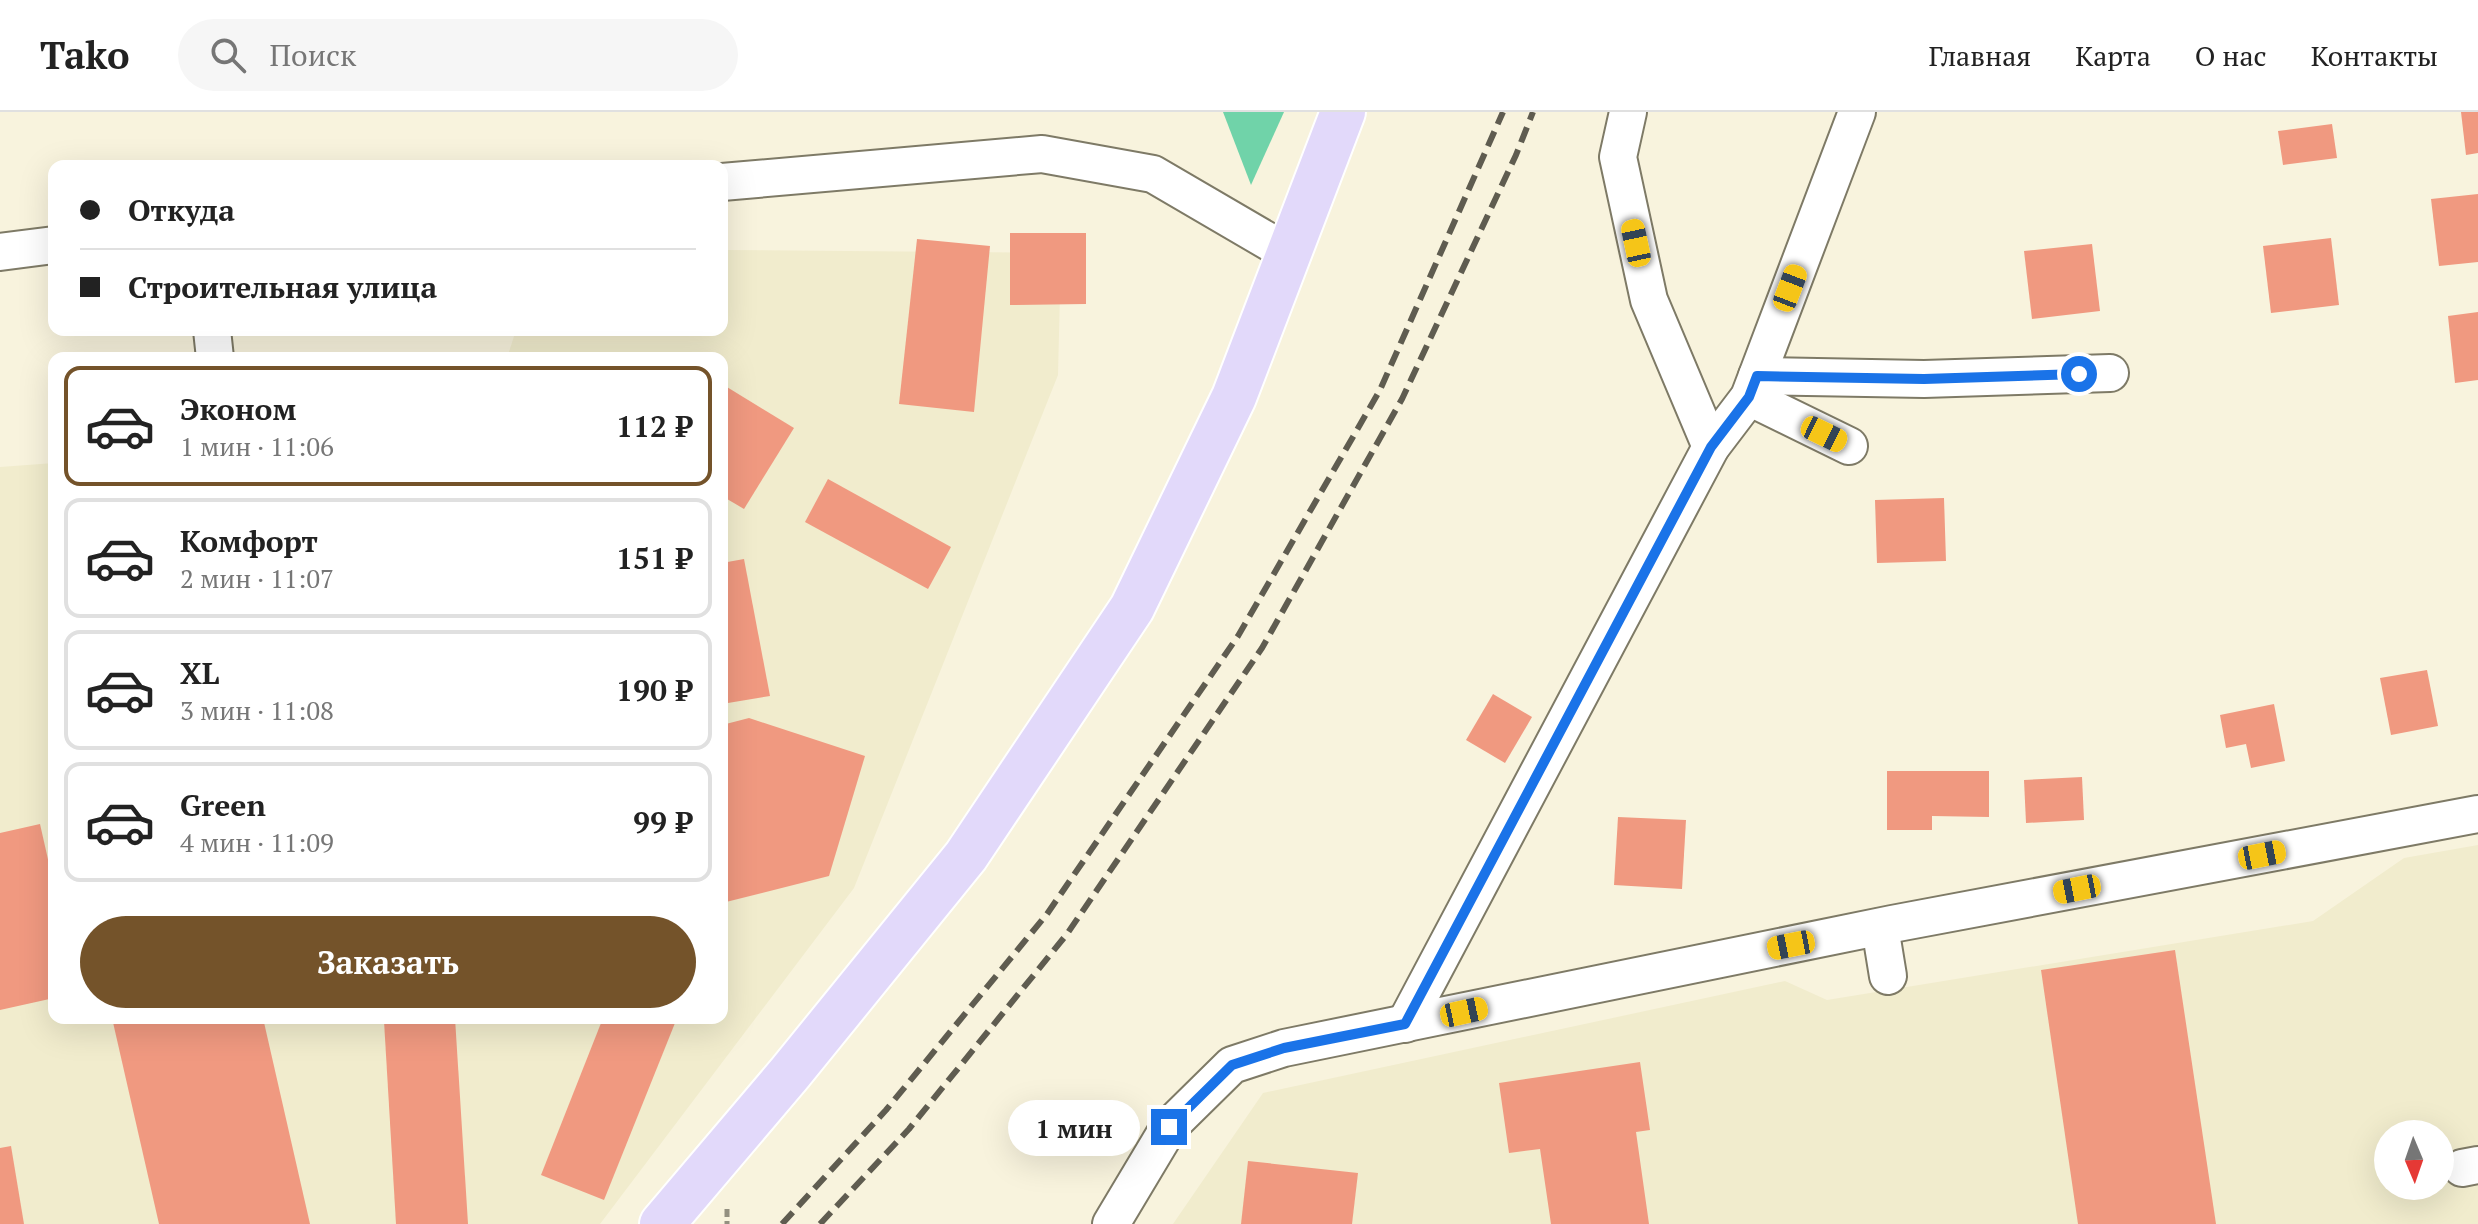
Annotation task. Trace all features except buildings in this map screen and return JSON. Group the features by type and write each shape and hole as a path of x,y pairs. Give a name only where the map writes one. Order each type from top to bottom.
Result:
{"main road":[{"path":"662,1224 790,1073 966,856 1132,608 1234,397 1343,112"}],"street":[{"path":"1628,112 1618,157 1649,300 1711,447"},
{"path":"1405,1024 1711,447 1753,386 1857,112"},
{"path":"728,181 1042,154 1153,174 1290,254"},
{"path":"0,252 48,246"},
{"path":"1753,386 2110,373"},
{"path":"1753,386 1849,446"},
{"path":"1111,1224 1169,1127 1232,1065 1284,1048 1880,927 2478,814"},
{"path":"1880,927 1888,976"}],"shaded area":[{"path":"728,250 1061,253 1058,375 854,888 600,1224 0,1224 0,467 48,463 48,1024 728,1024 728,352 509,352 514,336 728,336"},
{"path":"2478,845 2478,1224 1173,1224 1263,1093 1785,981 1827,1000 2313,921 2404,858"}],"green space":[{"path":"1223,112 1284,112 1251,185"}],"railway":[{"path":"782,1224 886,1110 1047,914 1238,636 1380,390 1503,112"},
{"path":"820,1224 909,1129 1067,934 1262,648 1402,399 1533,112"}],"route":[{"path":"1169,1127 1232,1065 1284,1048 1405,1024 1711,447 1749,397 1757,376 1924,379 2079,374"}]}
